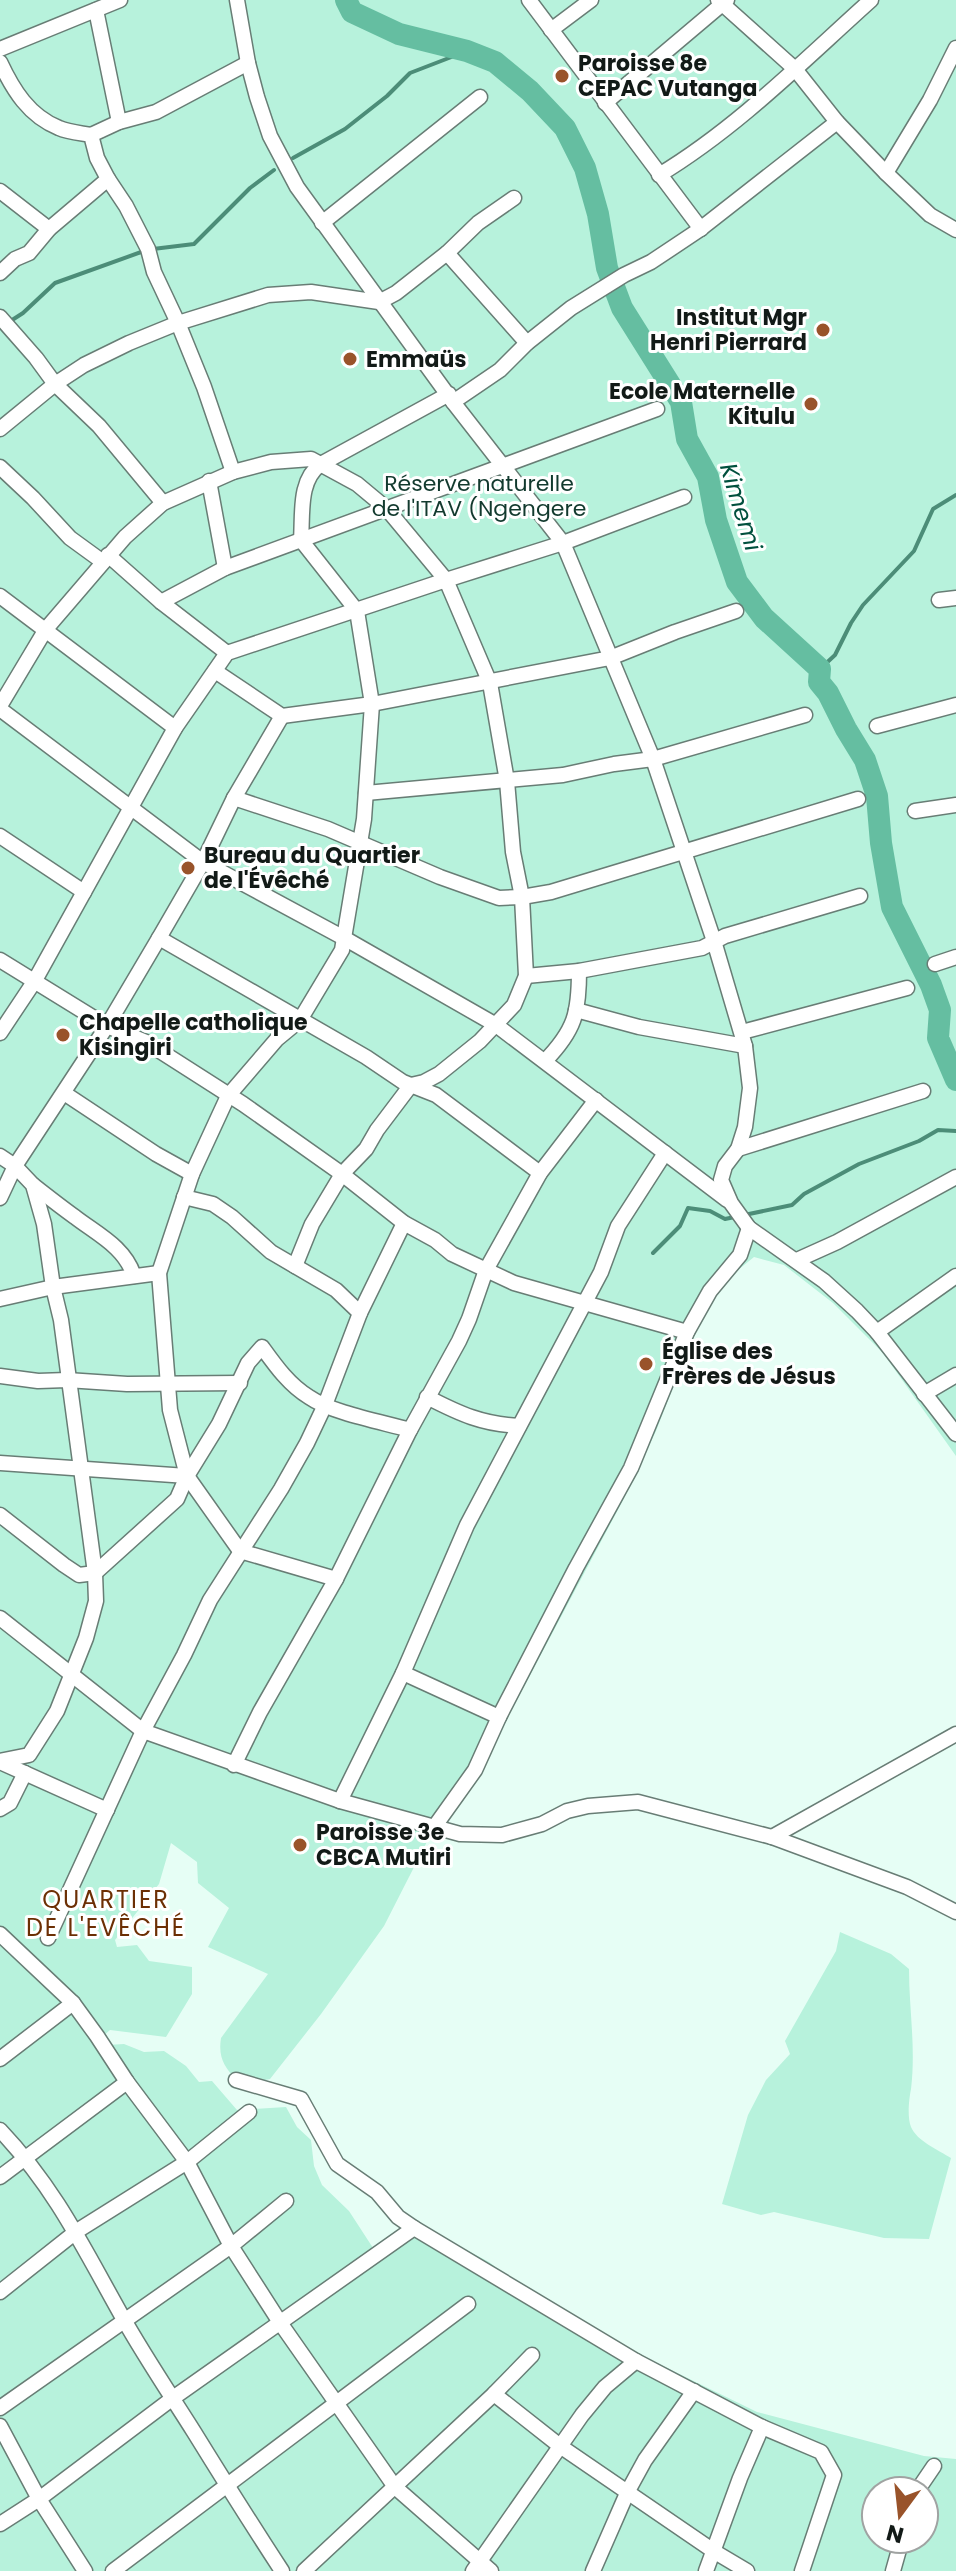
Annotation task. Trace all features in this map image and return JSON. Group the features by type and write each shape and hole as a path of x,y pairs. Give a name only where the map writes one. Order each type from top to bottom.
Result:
{"street":[{"path":"0,49 120,0"},
{"path":"237,0 248,63 270,136 297,187 379,302 563,543 653,759 744,1039 750,1088 745,1127 738,1149 725,1166 721,1180 731,1203 749,1228 824,1281 877,1332 956,1434"},
{"path":"529,0 701,229"},
{"path":"551,30 591,0"},
{"path":"659,175 711,140 871,0"},
{"path":"605,103 722,1 795,69 837,122 886,173 930,215 956,230"},
{"path":"96,10 119,122"},
{"path":"886,173 930,100 956,48"},
{"path":"0,62 10,84 29,110 59,129 91,135 119,122 156,112 248,63"},
{"path":"322,223 480,97"},
{"path":"336,1579 240,1551 187,1476 170,1410 159,1273 192,1174 228,1096 277,1039 300,1020 342,950 366,793 372,704 357,611 301,540 305,482 311,471 321,464 500,370 527,343 571,308 701,229 837,122"},
{"path":"91,135 97,158 142,238 178,323 233,472"},
{"path":"0,273 15,259 29,253 49,229 108,179"},
{"path":"0,191 49,229"},
{"path":"0,429 55,384 117,348 178,323 268,295 311,292 379,302 396,293 447,253 478,223 514,198"},
{"path":"447,253 527,343"},
{"path":"0,317 55,384 99,426 163,503"},
{"path":"161,602 225,568 657,409"},
{"path":"295,1266 312,1224 342,1174 366,1149 411,1085 439,1074 480,1041 496,1025 514,1005 526,976 522,897 490,683 446,580 387,509 357,484 311,459 271,462 209,481 163,503 105,558 46,629 0,707 203,862 496,1025 731,1203"},
{"path":"0,467 70,538 105,558 227,653"},
{"path":"209,481 225,568"},
{"path":"0,1033 34,982 175,728 227,653 563,543 684,497"},
{"path":"0,596 175,728"},
{"path":"939,600 956,598"},
{"path":"215,671 282,716 372,704 610,658 736,611"},
{"path":"877,726 956,705"},
{"path":"366,793 563,775 653,759 805,715"},
{"path":"0,1198 15,1166 107,1026 159,938 282,716"},
{"path":"234,798 360,842 440,877 499,898 551,892 858,799"},
{"path":"915,811 956,805"},
{"path":"0,836 84,892"},
{"path":"526,976 579,971 702,948 725,936 860,896"},
{"path":"159,938 366,1057 403,1082 436,1095 540,1173"},
{"path":"935,964 956,957"},
{"path":"0,960 107,1026 146,1042 243,1104 342,1174 404,1223 435,1240 452,1254 514,1283 687,1332"},
{"path":"545,1061 569,1034 579,997 579,971"},
{"path":"576,1010 639,1027 744,1039 907,988"},
{"path":"738,1149 923,1091"},
{"path":"64,1093 192,1174"},
{"path":"234,1765 260,1712 336,1579 469,1319 486,1270 540,1173 596,1100"},
{"path":"340,1801 403,1673 467,1525 601,1272 618,1226 665,1153"},
{"path":"0,1156 33,1185 104,1236 128,1263 134,1276"},
{"path":"797,1260 837,1242 956,1177"},
{"path":"0,1761 29,1755 35,1749 57,1711 86,1638 96,1601 95,1573 61,1320 44,1224 33,1185"},
{"path":"184,1197 213,1204 271,1252 336,1290 360,1313"},
{"path":"48,1938 143,1731 210,1600 281,1489 325,1405 360,1313 404,1223"},
{"path":"435,1826 475,1770 499,1717 631,1468 687,1332 710,1291 740,1255 749,1228"},
{"path":"0,1299 53,1287 159,1273"},
{"path":"877,1332 956,1276"},
{"path":"0,1515 79,1575 95,1573 177,1499 187,1476 219,1424 248,1363 262,1347 278,1369 309,1398 410,1430"},
{"path":"924,1394 956,1375"},
{"path":"0,1376 38,1381 127,1384 240,1383"},
{"path":"427,1397 476,1420 519,1426"},
{"path":"0,1463 187,1476"},
{"path":"0,1618 143,1731 340,1801 460,1834 502,1835 542,1824 567,1811 638,1802 772,1837 907,1887 956,1912"},
{"path":"403,1673 499,1717"},
{"path":"772,1837 956,1734"},
{"path":"0,1761 107,1810"},
{"path":"0,1809 10,1803 25,1773"},
{"path":"1,1937 73,2003 187,2162 231,2246 281,2324 395,2487 481,2568 582,2415 605,2387 636,2361"},
{"path":"0,2059 73,2003"},
{"path":"236,2080 301,2099 337,2164 377,2192 398,2217 414,2228 636,2361 762,2427 821,2452 834,2475 802,2571"},
{"path":"0,2177 127,2082"},
{"path":"0,2292 77,2231 187,2162 249,2112"},
{"path":"0,2130 27,2158 77,2231 124,2319 282,2571"},
{"path":"0,2408 231,2246 286,2201"},
{"path":"0,2524 414,2228"},
{"path":"113,2571 468,2304"},
{"path":"304,2571 532,2355"},
{"path":"593,2571 628,2491 659,2436 694,2391"},
{"path":"494,2394 560,2446 747,2571"},
{"path":"0,2426 39,2499 85,2571"},
{"path":"706,2571 762,2427"},
{"path":"928,2475 934,2466"}],"green space":[{"name":"Réserve naturelle de l'ITAV (Ngengere","path":"0,0 956,0 956,1456 883,1353 833,1303 784,1265 754,1257 704,1308 656,1431 622,1502 512,1709 453,1809 435,1826 384,1926 270,2079 236,2080 225,2066 220,2051 221,2038 268,1974 208,1947 229,1908 198,1883 197,1862 171,1843 159,1884 115,1940 117,1947 137,1945 149,1961 192,1967 192,1994 166,2037 110,2030 102,2037 107,2045 124,2044 144,2052 164,2051 186,2066 199,2082 212,2081 237,2110 286,2107 297,2127 311,2140 314,2166 322,2185 349,2211 375,2251 417,2229 440,2236 489,2262 532,2296 622,2346 757,2412 924,2456 956,2459 956,2571 0,2571"},
{"path":"840,1932 891,1954 909,1969 913,2059 910,2123 923,2141 951,2158 929,2239 884,2238 774,2212 761,2215 722,2204 748,2115 766,2080 790,2054 785,2041 836,1951"}],"waterway":[{"name":"Kimemi","path":"346,0 352,12 399,34 467,51 495,62 530,91 565,128 585,168 598,214 607,268 622,308 681,402 687,439 708,477 716,520 737,582 764,618 820,669 819,682 865,760 877,796 892,907 931,985 940,1010 938,1038 956,1080"},
{"path":"293,158 345,129 387,96 410,73 467,51"},
{"path":"153,249 194,244 250,188 274,170"},
{"path":"9,322 55,283 144,251"},
{"path":"820,669 835,655 863,605 914,551 933,509 956,495"},
{"path":"653,1253 680,1226 688,1208 710,1211 725,1219 792,1205 804,1194 859,1164 919,1141 938,1130 956,1131"}],"place":[{"name":"Paroisse 8e CEPAC Vutanga","path":"562,76"},
{"name":"Institut Mgr Henri Pierrard","path":"823,330"},
{"name":"Emmaüs","path":"350,359"},
{"name":"Ecole Maternelle Kitulu","path":"811,404"},
{"name":"Bureau du Quartier de l'Évêché","path":"188,868"},
{"name":"Chapelle catholique Kisingiri","path":"63,1035"},
{"name":"Église des Frères de Jésus","path":"646,1364"},
{"name":"Paroisse 3e CBCA Mutiri","path":"300,1845"}],"district":[{"name":"QUARTIER DE L'EVÊCHÉ","path":"106,1913"}]}
